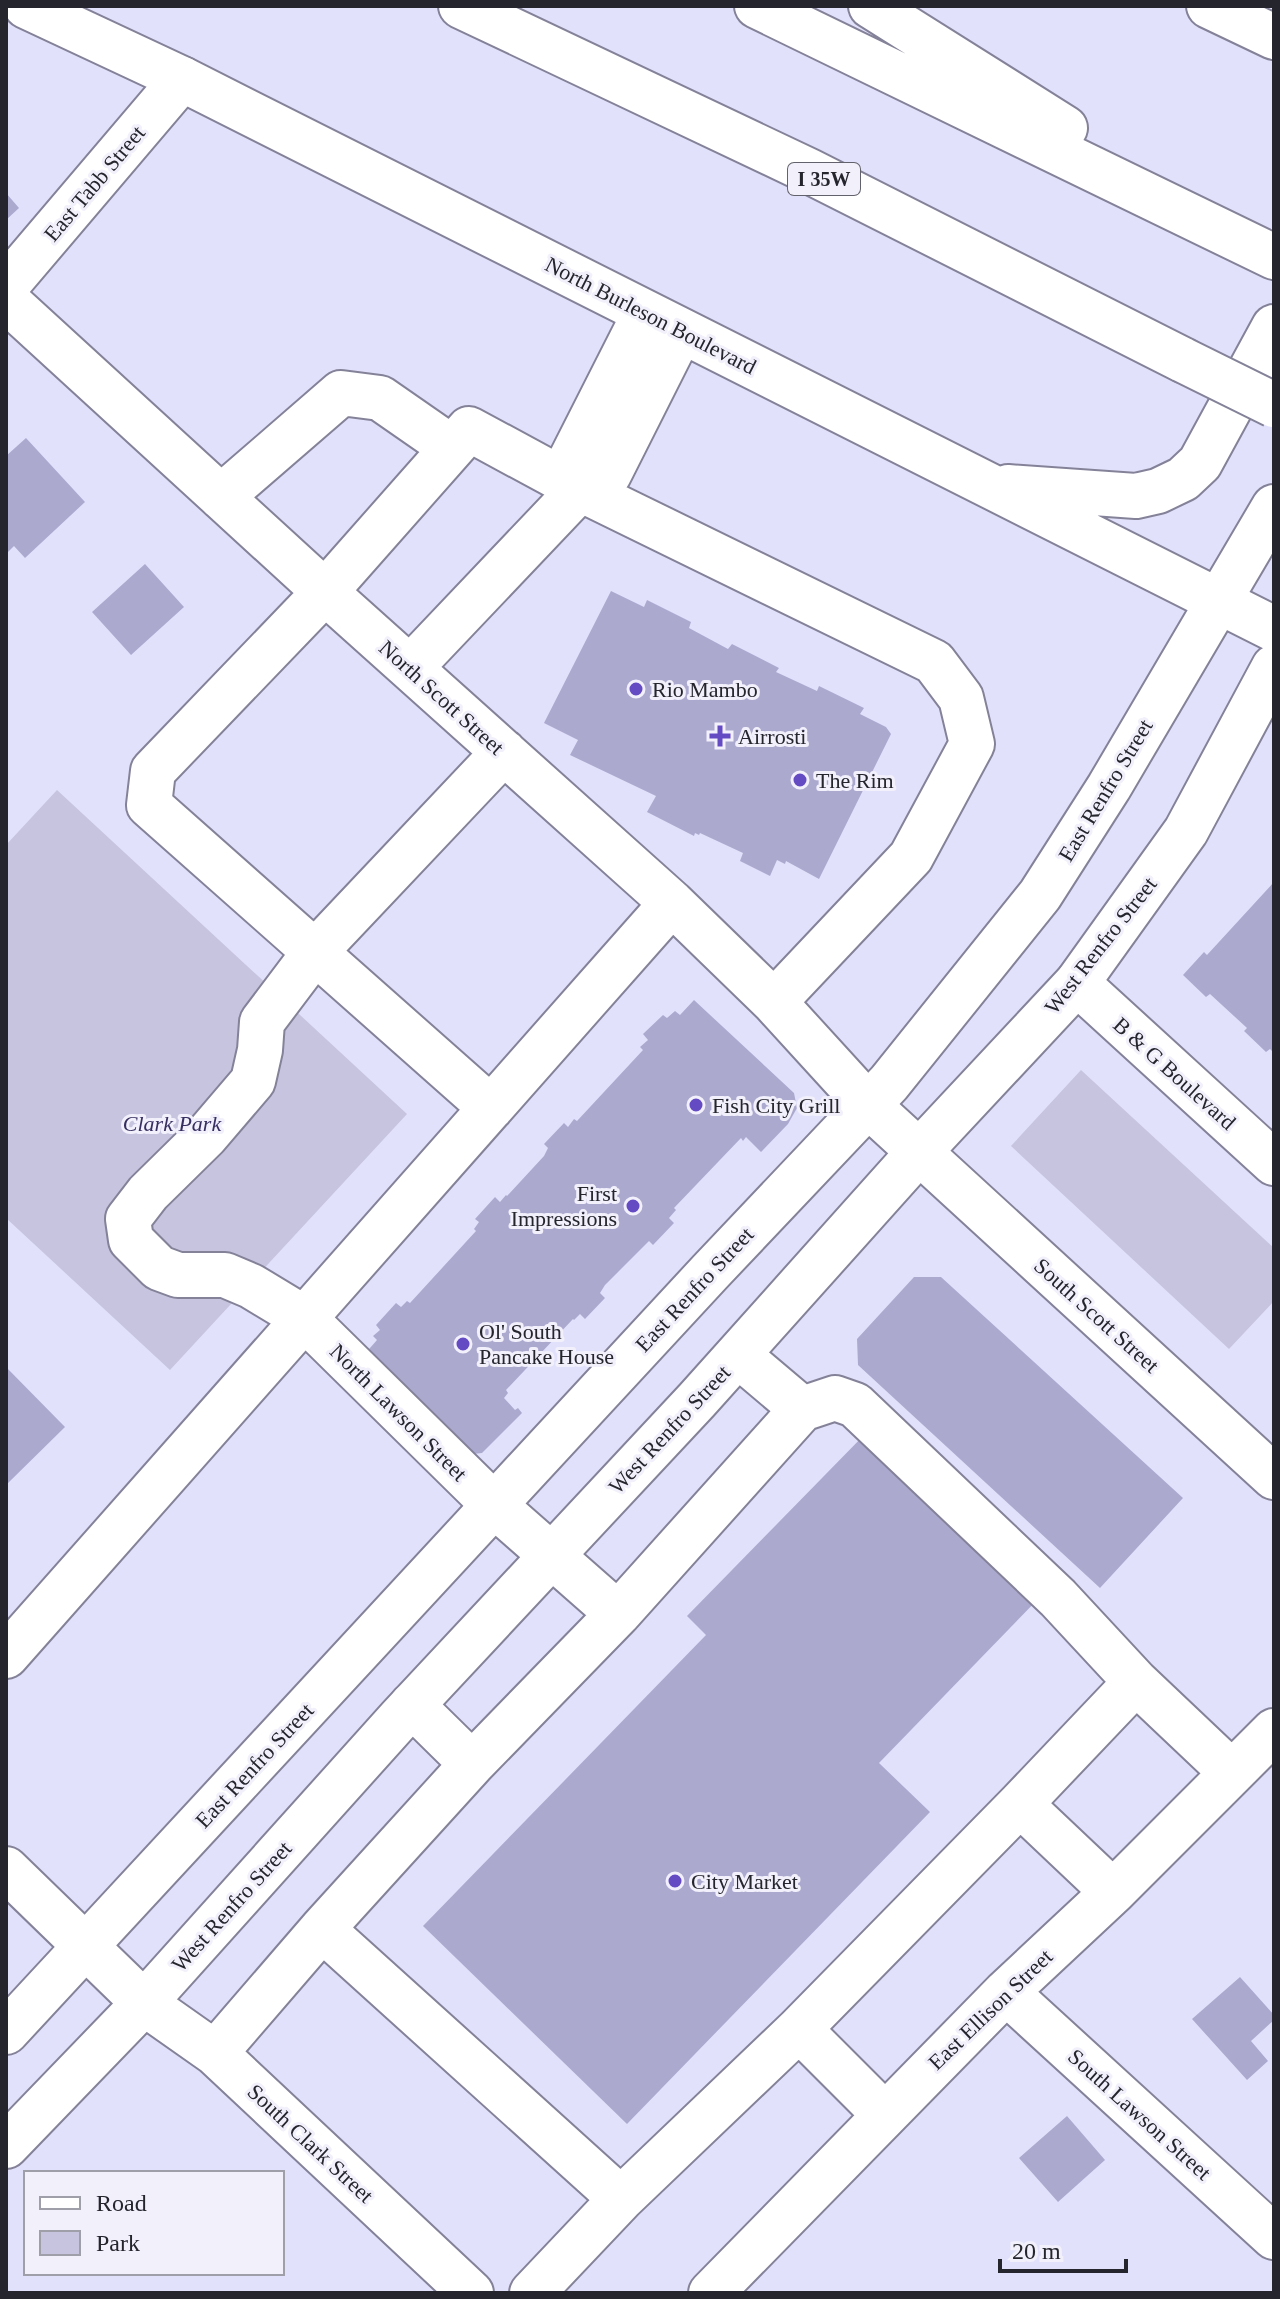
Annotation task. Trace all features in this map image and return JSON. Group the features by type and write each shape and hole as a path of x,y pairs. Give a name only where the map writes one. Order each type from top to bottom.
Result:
{"main road":[{"name":"North Burleson Boulevard","path":"26,6 182,79 1274,629"},
{"name":"I 35W","path":"461,6 809,171 1274,405"},
{"path":"757,6 1262,251"},
{"path":"871,6 1262,251"},
{"name":"East Tabb Street","path":"6,286 182,79"},
{"name":"North Scott Street","path":"6,300 672,903 774,1002 868,1105"},
{"path":"580,489 571,459 663,322"},
{"path":"989,486 1136,496 1158,491 1183,479 1200,463 1274,327"},
{"path":"221,497 341,393 380,398 452,448"},
{"path":"491,1108 149,805 153,771 325,592 469,429 580,489 934,662 961,698 972,744 911,857 774,1002"},
{"path":"410,668 580,489"},
{"path":"1217,600 1274,507"},
{"name":"East Renfro Street","path":"6,2032 889,1083 1040,895 1109,787 1217,600"},
{"name":"West Renfro Street","path":"6,2146 144,2003 412,1705 738,1355 919,1152 1077,983 1186,831 1274,667"},
{"path":"314,953 504,752"},
{"path":"6,1656 672,903"},
{"name":"North Lawson Street","path":"314,953 262,1022 253,1081 206,1136 148,1193 128,1219 131,1240 159,1268 178,1275 225,1275 251,1286 304,1318 494,1505 618,1614"},
{"name":"B & G Boulevard","path":"1077,983 1274,1163"},
{"name":"South Scott Street","path":"868,1105 1274,1477"},
{"path":"738,1355 802,1409"},
{"path":"215,2053 322,1929 472,1764 618,1614 802,1409 835,1398 855,1405 1058,1598 1136,1682 1231,1772"},
{"path":"532,2293 621,2199 799,2029 1136,1682"},
{"path":"412,1705 472,1764"},
{"name":"East Ellison Street","path":"711,2293 1006,1992 1113,1892 1274,1731"},
{"path":"1020,1804 1113,1892"},
{"name":"South Clark Street","path":"6,1869 144,2003 215,2053 471,2293"},
{"path":"322,1929 621,2199"},
{"name":"South Lawson Street","path":"1006,1992 1274,2237"},
{"path":"799,2029 884,2114"}],"green space":[{"name":"Clark Park","path":"57,790 407,1114 170,1370 6,1218 6,845"},
{"path":"1081,1070 1274,1248 1274,1301 1229,1349 1011,1146"}],"building":[{"path":"6,193 19,208 6,220"},
{"path":"26,438 85,502 25,558 14,546 6,554 6,456"},
{"path":"145,564 184,607 131,655 92,612"},
{"path":"611,591 644,607 647,600 691,622 689,628 728,649 732,644 779,668 776,672 817,691 819,686 864,708 860,714 886,727 891,734 819,879 786,861 785,864 777,860 770,876 740,861 743,853 700,833 694,836 647,812 656,796 570,755 578,740 544,723"},
{"path":"1274,882 1274,1053 1270,1049 1266,1052 1244,1031 1247,1028 1210,994 1206,997 1183,975 1204,952 1207,955"},
{"path":"694,1000 794,1093 797,1108 788,1124 761,1152 746,1137 743,1141 741,1138 674,1208 676,1210 669,1218 674,1223 653,1245 649,1241 605,1285 600,1293 605,1298 585,1319 580,1314 573,1319 506,1390 508,1393 504,1398 522,1413 482,1453 473,1454 363,1356 377,1340 373,1336 380,1330 376,1325 396,1303 401,1307 407,1301 410,1303 476,1231 474,1229 479,1222 475,1219 495,1197 500,1202 507,1196 544,1156 548,1148 544,1144 564,1123 568,1127 574,1119 577,1121 643,1050 640,1047 648,1040 643,1034 663,1015 667,1018 675,1011 680,1015"},
{"path":"914,1277 941,1277 1183,1498 1100,1588 858,1365 857,1339"},
{"path":"6,1367 65,1427 6,1485"},
{"path":"868,1431 1039,1598 879,1763 930,1812 627,2124 423,1926 706,1635 687,1616"},
{"path":"1240,1977 1274,2015 1274,2020 1251,2041 1268,2061 1247,2080 1192,2019"},
{"path":"1067,2116 1105,2160 1058,2202 1019,2158"}],"place":[{"name":"Rio Mambo","path":"636,689"},
{"name":"Airrosti","path":"720,736"},
{"name":"The Rim","path":"800,780"},
{"name":"Fish City Grill","path":"696,1105"},
{"name":"First Impressions","path":"633,1206"},
{"name":"Ol' South Pancake House","path":"463,1344"},
{"name":"City Market","path":"675,1881"}]}
